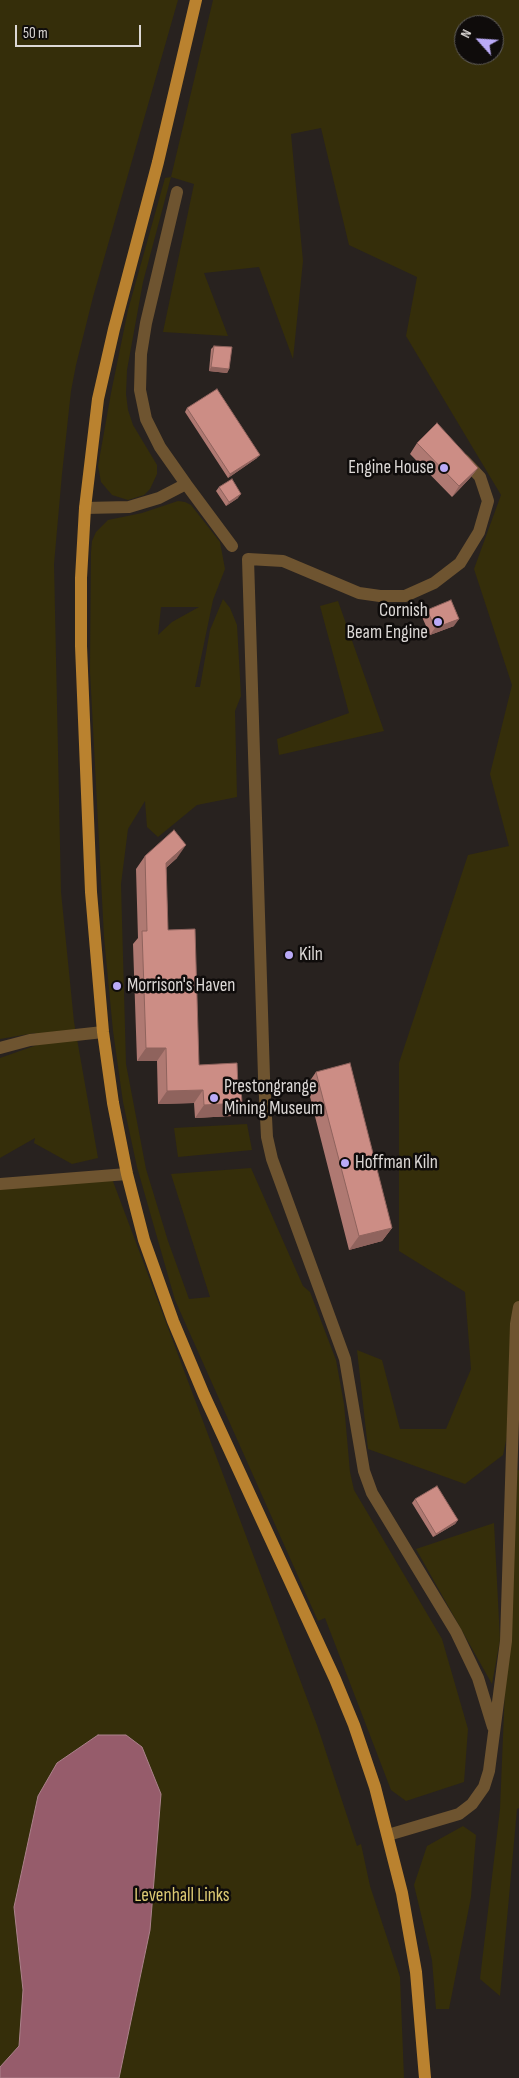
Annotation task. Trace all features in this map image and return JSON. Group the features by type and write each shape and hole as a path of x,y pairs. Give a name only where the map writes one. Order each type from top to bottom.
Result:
{"main road":[{"path":"196,0 158,162 98,399 85,508 80,646 91,892 103,1032 113,1103 127,1174 144,1240 173,1321 208,1404 336,1679 354,1725 388,1835 402,1893 416,1972 425,2078"}],"street":[{"path":"176,192 146,323 141,354 140,390 146,420 160,447 232,546"},
{"path":"460,455 480,477 488,501 479,532 460,563 434,583 404,596 380,596 359,593 282,561 248,559 264,1078 268,1137 272,1159 345,1359 364,1471 372,1493 456,1632 478,1678 494,1727"},
{"path":"85,508 128,507 159,498 186,484"},
{"path":"0,1048 30,1040 103,1032"},
{"path":"0,1184 127,1174"},
{"path":"388,1835 459,1814 472,1804 484,1787 489,1772 506,1641 516,1324 519,1307"}],"green space":[{"path":"0,0 178,0 93,297 76,365 71,391 62,474 54,564 61,892 74,1022 98,1158 72,1164 34,1143 35,1138 0,1158 0,1058 37,1045 35,1033 0,1039"},
{"path":"213,0 519,0 519,1379 503,1455 465,1484 368,1449 357,1350 382,1360 400,1429 446,1429 471,1369 465,1292 399,1251 399,1063 468,855 509,846 490,774 512,685 474,569 501,495 406,336 417,277 349,245 321,128 291,134 303,261 293,359 259,267 204,273 228,336 163,332 194,184 171,177"},
{"path":"171,177 143,282 127,370 126,394 128,410 133,425 157,465 157,474 150,489 144,495 128,500 112,495 101,482 98,466 128,310 165,178"},
{"path":"178,501 185,502 191,505 220,542 225,569 213,600 195,687 200,687 210,630 223,599 230,608 237,625 241,696 235,711 237,797 197,805 158,837 147,827 145,801 128,829 121,884 126,1064 146,1169 168,1241 189,1299 210,1297 171,1174 251,1168 303,1286 310,1292 336,1360 344,1404 350,1472 354,1490 442,1639 468,1729 464,1782 406,1801 391,1790 325,1618 318,1621 175,1300 137,1167 123,1102 113,1031 104,937 90,671 91,552 92,541 96,532 108,520 142,513","holes":["161,607 199,607 172,622 158,635"]},
{"path":"338,601 384,731 279,755 277,739 349,713 320,606"},
{"path":"247,1124 252,1150 178,1157 174,1128"},
{"name":"Levenhall Links","path":"111,1176 317,1725 357,1846 361,1844 370,1886 400,1977 404,2078 0,2078 0,1188"},
{"path":"519,1470 519,1808 517,1809 500,1996 480,1979 500,1809 514,1471"},
{"path":"494,1523 500,1640 492,1684 416,1549"},
{"path":"463,1826 476,1835 471,1897 449,2009 436,2009 432,1960 414,1885 427,1846"}],"shaded area":[{"path":"98,1735 126,1735 142,1747 161,1794 150,1930 119,2078 0,2078 0,2067 19,2046 23,1990 14,1907 38,1796 57,1763"}],"building":[{"path":"214,346 232,347 229,369 211,367"},
{"path":"217,389 260,455 230,474 187,408"},
{"path":"437,423 478,468 459,486 417,443"},
{"path":"232,479 241,494 229,502 219,487"},
{"path":"451,600 459,619 435,628 427,610"},
{"path":"174,830 186,845 166,863 168,930 195,929 199,1065 237,1063 238,1088 241,1088 242,1103 204,1105 203,1090 167,1091 166,1048 146,1048 142,931 147,931 145,856"},
{"path":"350,1063 392,1228 359,1236 316,1072"},
{"path":"437,1486 458,1520 436,1534 415,1499"}],"place":[{"name":"Engine House","path":"444,468"},
{"name":"Cornish Beam Engine","path":"438,622"},
{"name":"Kiln","path":"289,955"},
{"name":"Morrison's Haven","path":"117,986"},
{"name":"Prestongrange Mining Museum","path":"214,1098"},
{"name":"Hoffman Kiln","path":"345,1163"}]}
